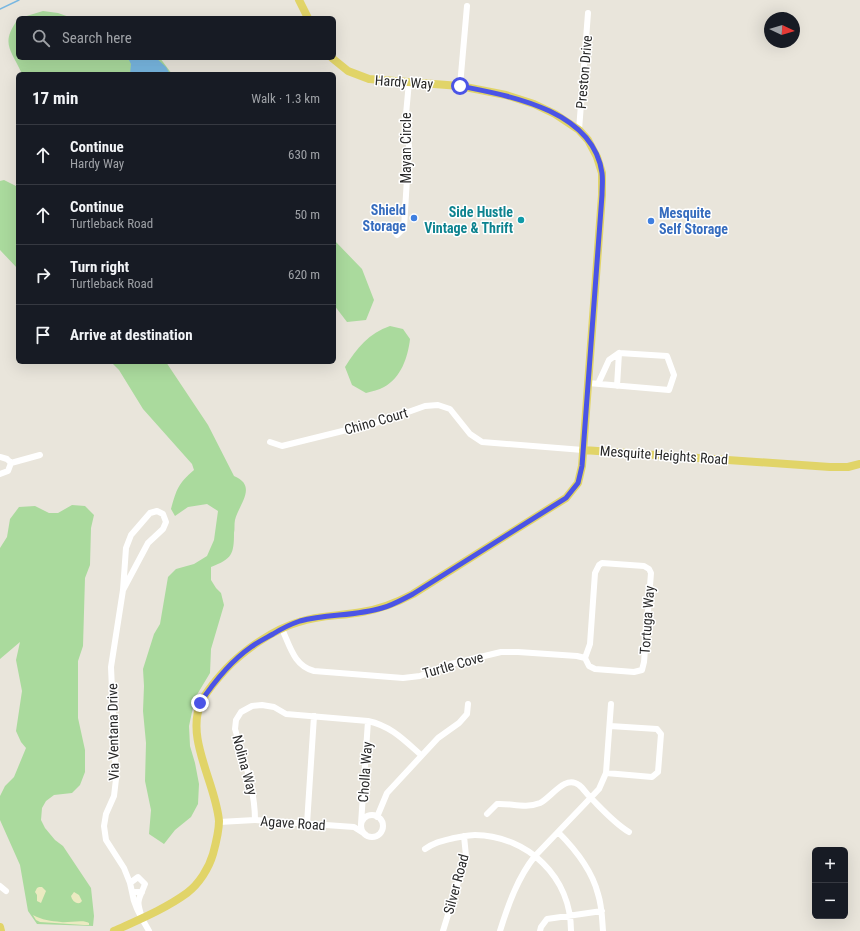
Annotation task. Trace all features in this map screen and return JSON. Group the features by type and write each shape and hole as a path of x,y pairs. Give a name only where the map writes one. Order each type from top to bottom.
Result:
{"main road":[{"path":"299,0 307,16"},
{"name":"Hardy Way","path":"114,931 142,918 188,893 202,877 211,862 216,844 219,822 216,805 198,741 196,723 200,703 226,669 251,647 282,629 299,622 382,608 396,603 413,594 566,498 578,483 582,466 602,195 602,173 591,145 579,130 555,114 534,104 506,95 460,86 369,79 348,71 334,60"},
{"name":"Mesquite Heights Road","path":"583,450 830,467 848,467 860,464"},
{"path":"0,927 1,931"}],"street":[{"path":"460,86 467,6"},
{"name":"Preston Drive","path":"579,130 588,14"},
{"name":"Mayan Circle","path":"397,235 404,228 409,144 405,125 409,82"},
{"path":"588,384 669,390 674,375 667,356 619,352 609,360 598,384"},
{"path":"617,386 619,352"},
{"name":"Chino Court","path":"270,442 282,446 383,421 425,406 438,405 450,410 470,434"},
{"name":"Mesquite Heights Road","path":"470,434 482,442 583,450"},
{"path":"11,463 40,455"},
{"path":"0,457 7,459 11,463"},
{"path":"0,474 8,471 11,463"},
{"name":"Via Ventana Drive","path":"123,590 148,542 163,529 166,522 163,514 157,511 150,513 131,535 126,548 123,590 112,667 116,779 114,796 106,814 104,826 106,840 124,868 130,882"},
{"name":"Tortuga Way","path":"585,658 590,644 595,573 598,565 602,563 644,566 649,569 650,573 644,662 642,670"},
{"name":"Turtle Cove","path":"282,629 298,662 306,669 314,672 403,678 420,676 447,666 501,652 577,656 585,658 590,666 595,669 634,672 642,670"},
{"path":"377,817 387,794 438,738 467,714 468,704"},
{"path":"500,931 509,906 526,868 535,856 599,789 606,773 611,704"},
{"name":"Nolina Way","path":"255,820 255,806 252,789 235,730 236,720 242,712 252,706 262,705 274,707 286,714 314,716"},
{"path":"307,824 314,716 368,721 380,724 394,731 421,755"},
{"name":"Cholla Way","path":"361,824 368,721"},
{"path":"606,773 652,777 658,772 661,734 657,729 610,726"},
{"path":"487,814 497,804 524,807 540,803 560,786 568,783 578,784 619,826 629,832"},
{"path":"373,816 377,817 380,819 382,826 380,834 372,837 365,834 361,828 361,824 364,819 373,816"},
{"name":"Agave Road","path":"219,822 255,820 354,827 365,834"},
{"path":"558,832 574,849 588,871 598,893 602,911 603,931"},
{"path":"425,848 436,842 473,835 506,840 523,848 546,866 557,880 565,896 570,916 571,931"},
{"name":"Silver Road","path":"443,931 466,856 464,836"},
{"name":"Via Ventana Drive","path":"124,868 138,878"},
{"path":"142,918 138,898 145,884 138,878 130,882 133,900 136,908 149,931"},
{"path":"0,886 6,891"},
{"path":"132,892 142,892"},
{"path":"540,931 547,919 602,911"}],"green space":[{"path":"43,11 66,16 27,16"},
{"path":"16,23 16,60 162,60 170,72 21,72 11,52 8,41 9,35"},
{"path":"4,180 16,186 16,267 0,250 0,181"},
{"path":"336,242 362,269 374,300 366,320 347,322 336,308"},
{"path":"390,326 403,329 410,339 403,366 390,383 380,389 366,393 352,385 345,367 364,342 376,333"},
{"path":"113,364 167,364 208,425 234,476 241,480 245,485 246,490 243,502 235,520 232,551 228,558 211,567 211,580 221,593 224,605 211,649 210,673 195,698 189,726 190,746 199,784 198,804 191,817 175,830 164,844 149,834 151,810 145,781 146,743 143,711 143,669 154,634 160,624 168,577 176,569 194,564 207,556 214,540 218,511 207,504 188,507 175,516 171,509 175,496 181,483 194,470 192,464 143,409 119,370"},
{"path":"72,505 85,506 94,515 91,528 90,565 85,578 83,646 78,661 78,718 85,750 85,772 80,785 72,793 54,795 46,801 42,808 41,820 45,828 55,840 63,846 91,888 94,916 93,926 37,924 28,911 20,865 0,820 0,796 5,786 14,777 26,748 21,742 16,731 22,691 16,660 20,642 0,659 0,548 7,537 10,519 19,507 35,506 49,513 58,513"}],"sand":[{"path":"39,887 42,887 46,891 41,903 37,901 37,895 35,892"},
{"path":"74,892 79,895 82,901 80,903 75,902 72,899 71,896"},
{"path":"33,915 54,921 87,922 89,925 40,922 36,920"}],"water":[{"path":"129,60 158,60 169,72 130,72 131,64"}],"waterway":[{"path":"0,9 19,0"}],"place":[{"name":"Shield Storage","path":"414,218"},
{"name":"Side Hustle Vintage & Thrift","path":"521,220"},
{"name":"Mesquite Self Storage","path":"651,221"}],"route":[{"path":"200,703 226,669 251,647 282,629 299,622 382,608 396,603 413,594 566,498 578,483 582,466 602,195 602,173 597,157 588,140 579,130 555,114 534,104 506,95 460,86"}]}
